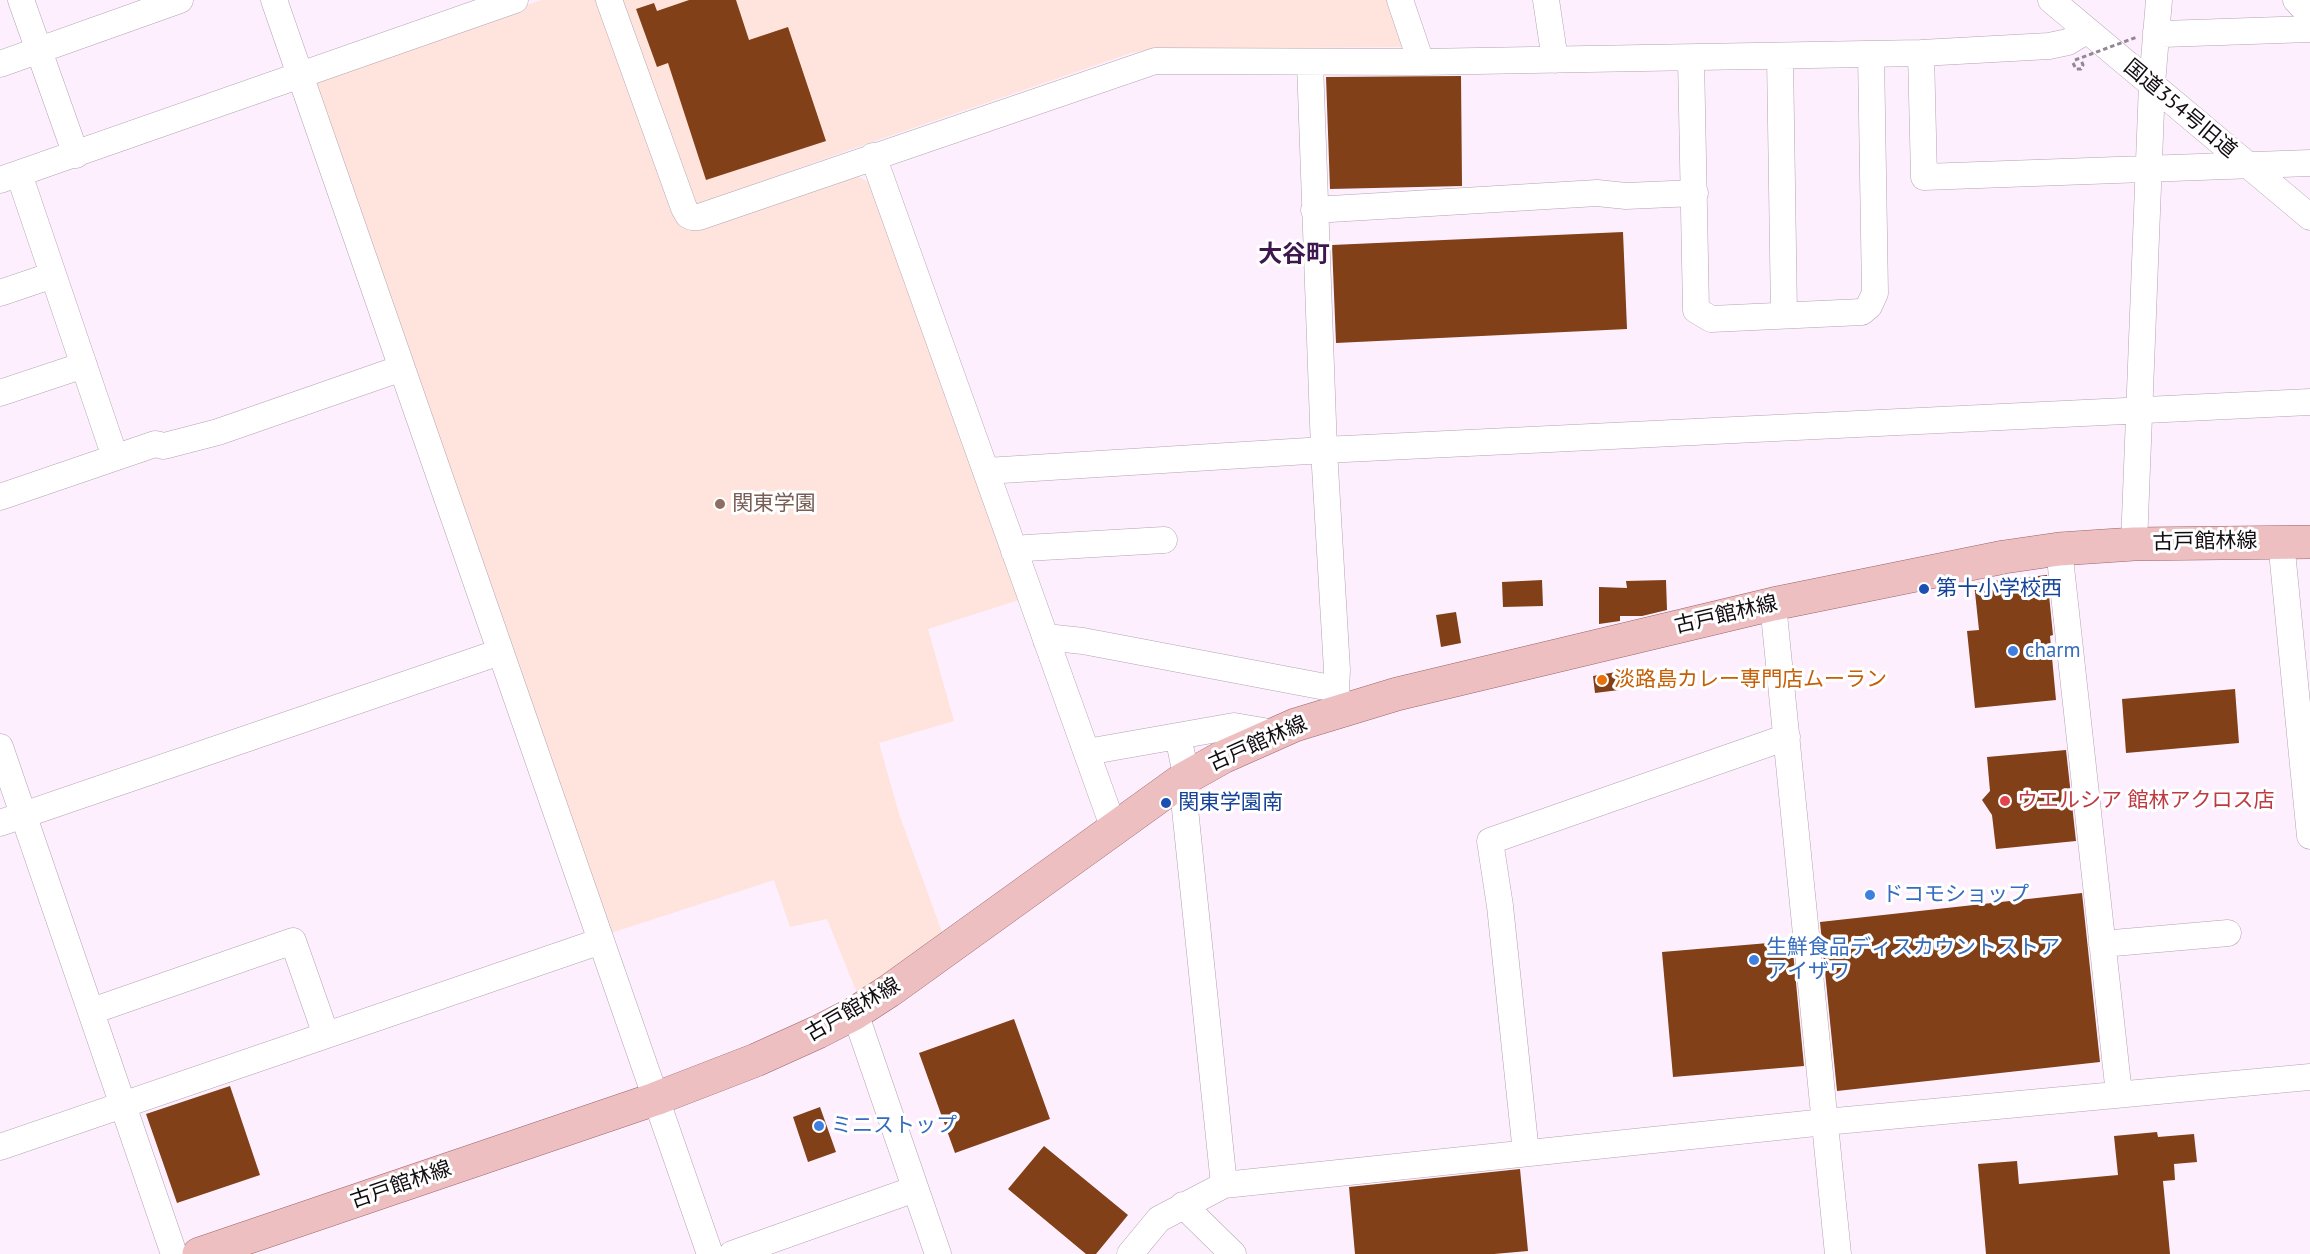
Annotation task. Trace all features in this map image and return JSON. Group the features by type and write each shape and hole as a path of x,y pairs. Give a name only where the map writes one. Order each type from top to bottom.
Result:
{"main road":[{"name":"古戸館林線","path":"200,1254 655,1099 756,1060 855,1013 889,991 1182,780 1338,700 1397,694 1773,604 2004,557 2059,549 2134,544 2295,541"}],"street":[{"path":"21,0 76,155"},
{"path":"0,64 180,0"},
{"path":"274,0 710,1254"},
{"path":"115,457 53,275 9,177 515,0"},
{"path":"609,0 688,215 699,217 1155,61 1421,62 1921,53 2049,46 2068,42 2086,31"},
{"path":"1400,0 1421,62"},
{"path":"1546,0 1555,60"},
{"name":"国道354号旧道","path":"2050,0 2310,217"},
{"path":"2134,544 2152,84 2146,34 2159,0"},
{"path":"2296,0 2310,15"},
{"path":"2146,34 2310,29"},
{"path":"1921,53 1924,177 2310,163"},
{"path":"1691,58 1696,310 1711,319 1862,312 1869,306 1875,293 1871,54"},
{"path":"1780,57 1784,315"},
{"path":"1047,640 1055,638 1083,641 1338,700 1324,450 1310,63"},
{"path":"873,156 1114,829"},
{"path":"1314,210 1597,193 1626,196 1695,194"},
{"path":"0,292 53,275"},
{"path":"0,393 84,365"},
{"path":"0,497 155,444 164,446 218,432 402,368"},
{"path":"986,471 1324,450 2310,402"},
{"path":"1014,551 1026,548 1164,540"},
{"path":"2295,541 2310,836"},
{"path":"2059,549 2119,1094"},
{"path":"1773,604 1838,1254"},
{"path":"12,819 500,652"},
{"path":"1087,752 1234,726 1275,734"},
{"path":"1178,736 1185,770 1182,780 1224,1185"},
{"path":"1526,1153 1500,906 1490,841 1786,737"},
{"path":"0,747 12,819 92,1011 174,1254"},
{"path":"2102,944 2228,933"},
{"path":"92,1011 293,941 326,1035"},
{"path":"0,1147 601,941"},
{"path":"855,1013 938,1254"},
{"path":"1130,1254 1158,1219 1224,1185 1825,1122 2310,1077"},
{"path":"732,1254 915,1189"},
{"path":"1182,1206 1233,1254"}],"path":[{"path":"2080,58 2083,63 2081,69 2074,68 2075,60 2146,34"}],"shaded area":[{"name":"関東学園","path":"542,0 603,0 687,224 855,175 873,184 949,407 1019,600 928,629 954,721 879,743 899,814 943,935 857,993 827,919 790,927 774,880 608,934 312,76"},
{"path":"616,0 1390,0 1405,47 1157,49 1131,53 696,205"}],"building":[{"path":"689,0 736,0 749,40 788,27 826,141 706,180 668,63 657,67 636,9 654,3 657,11"},
{"path":"1461,76 1462,186 1330,189 1326,77"},
{"path":"1623,232 1627,329 1336,343 1332,245"},
{"path":"2047,575 2056,700 1975,708 1967,631 1979,630 1974,583"},
{"path":"1542,580 1543,606 1503,607 1502,582"},
{"path":"1666,580 1667,610 1642,616 1620,616 1620,621 1599,624 1599,587 1627,588 1626,581"},
{"path":"1456,612 1461,643 1441,647 1436,615"},
{"path":"1616,672 1619,690 1595,693 1593,676"},
{"path":"2235,689 2239,743 2126,753 2122,699"},
{"path":"2066,750 2076,841 1996,849 1992,815 1982,800 1990,791 1987,757"},
{"path":"2082,893 2100,1062 1837,1091 1820,922"},
{"path":"1792,941 1804,1066 1673,1077 1662,952"},
{"path":"1014,1019 1050,1119 955,1153 919,1053"},
{"path":"230,1086 260,1175 177,1203 146,1114"},
{"path":"820,1107 836,1152 808,1162 793,1117"},
{"path":"2157,1132 2158,1137 2194,1134 2197,1162 2174,1164 2175,1180 2163,1181 2170,1254 1986,1254 1978,1164 2017,1161 2019,1184 2118,1175 2114,1136"},
{"path":"1044,1146 1128,1215 1096,1254 1086,1254 1008,1189"},
{"path":"1520,1169 1528,1251 1494,1254 1355,1254 1349,1187"}],"place":[{"name":"関東学園","path":"720,504"},
{"name":"第十小学校西","path":"1924,589"},
{"name":"charm","path":"2013,651"},
{"name":"淡路島カレー専門店ムーラン","path":"1602,680"},
{"name":"ウエルシア 館林アクロス店","path":"2005,801"},
{"name":"関東学園南","path":"1166,803"},
{"name":"ドコモショップ","path":"1870,895"},
{"name":"生鮮食品ディスカウントストア アイザワ","path":"1754,960"},
{"name":"ミニストップ","path":"819,1126"}],"district":[{"name":"大谷町","path":"1294,255"}]}
